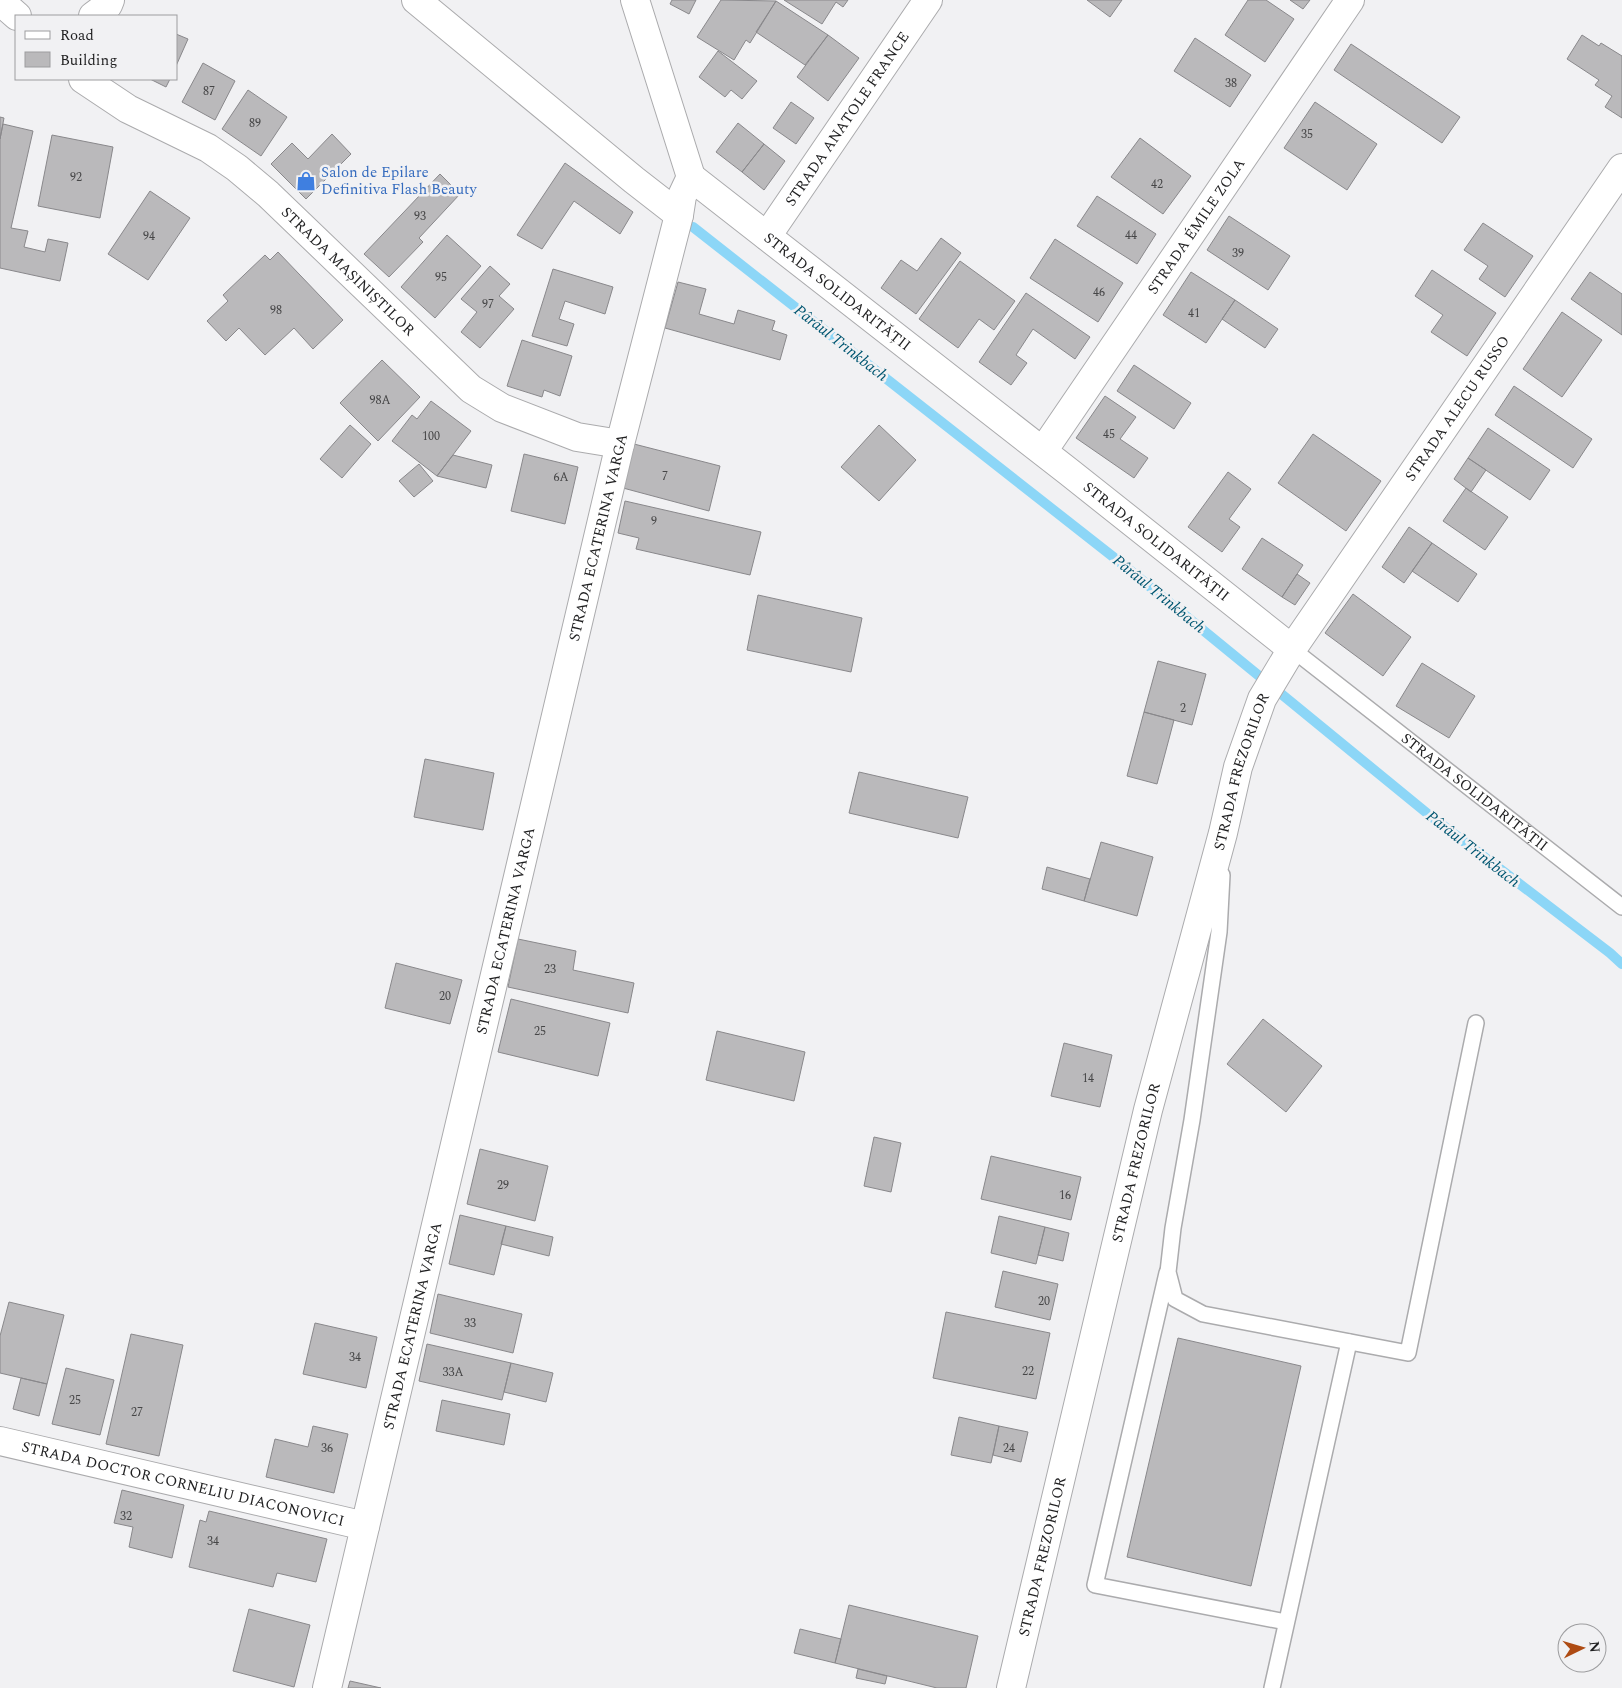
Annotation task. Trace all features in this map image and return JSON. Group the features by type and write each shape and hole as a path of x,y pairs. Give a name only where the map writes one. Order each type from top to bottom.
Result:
{"street":[{"path":"94,15 108,6 110,0"},
{"path":"416,0 679,215"},
{"path":"635,0 691,176"},
{"name":"STRADA ANATOLE FRANCE","path":"767,236 928,0"},
{"name":"STRADA ÉMILE ZOLA","path":"1043,451 1350,0"},
{"path":"0,1 16,15"},
{"path":"0,27 15,25"},
{"name":"STRADA MAȘINIȘTILOR","path":"84,80 128,109 208,148 237,168 268,194 471,389 502,408 577,437 620,444"},
{"name":"STRADA ALECU RUSSO","path":"1287,657 1622,168"},
{"name":"STRADA ECATERINA VARGA","path":"327,1688 620,444 679,215 682,196 691,176"},
{"name":"STRADA SOLIDARITĂȚII","path":"691,176 1043,451 1287,657"},
{"name":"STRADA FREZORILOR","path":"1011,1688 1148,1110 1223,834 1238,767 1262,699 1287,657"},
{"name":"STRADA DOCTOR CORNELIU DIACONOVICI","path":"0,1441 365,1526"}],"lane":[{"name":"STRADA SOLIDARITĂȚII","path":"1287,657 1622,907"},
{"path":"1223,834 1219,932 1192,1120 1172,1228 1168,1272 1095,1585 1286,1622"},
{"path":"1168,1272 1175,1299 1203,1314 1408,1353 1476,1023"},
{"path":"1272,1688 1349,1342"}],"building":[{"path":"672,0 696,0 689,14 670,4"},
{"path":"721,0 776,1 750,43 746,40 734,60 697,37"},
{"path":"784,0 848,0 843,7 836,2 822,24"},
{"path":"1087,0 1122,0 1110,17"},
{"path":"1248,0 1266,0 1294,19 1265,62 1225,35"},
{"path":"1290,0 1310,0 1303,9"},
{"path":"776,1 828,35 805,65 756,32"},
{"path":"178,35 188,39 178,62"},
{"path":"828,35 859,58 828,101 797,77"},
{"path":"1582,35 1599,46 1601,43 1622,56 1622,118 1605,107 1612,96 1595,85 1599,80 1567,59"},
{"path":"1195,38 1251,75 1230,107 1174,71"},
{"path":"1351,44 1460,117 1442,143 1334,70"},
{"path":"718,51 757,81 742,99 731,90 725,97 699,77"},
{"path":"203,63 235,81 215,120 182,102"},
{"path":"152,80 170,80 166,87"},
{"path":"248,90 287,117 261,156 222,129"},
{"path":"791,102 814,118 796,144 773,128"},
{"path":"1315,102 1377,144 1347,190 1284,148"},
{"path":"0,117 4,118 0,139"},
{"path":"738,123 764,144 742,172 716,152"},
{"path":"3,124 33,131 11,228 28,231 24,247 45,252 48,239 68,243 60,281 0,268 0,139"},
{"name":"Salon de Epilare Definitiva Flash Beauty","path":"332,134 351,154 306,199 271,164 292,143 308,159"},
{"path":"52,135 113,147 100,218 38,206"},
{"path":"1140,138 1191,176 1163,214 1111,177"},
{"path":"764,144 785,161 764,190 742,172"},
{"path":"565,163 633,212 620,234 574,201 542,249 517,235"},
{"path":"440,174 460,194 419,238 423,242 389,277 364,254"},
{"path":"150,191 190,218 148,280 108,254"},
{"path":"1097,196 1156,234 1137,264 1077,226"},
{"path":"1229,216 1290,256 1268,290 1207,250"},
{"path":"1483,223 1533,256 1505,297 1479,279 1488,266 1464,250"},
{"path":"447,235 481,266 435,318 401,287"},
{"path":"941,238 961,253 916,314 881,288 901,260 917,271"},
{"path":"1055,239 1123,283 1098,322 1030,278"},
{"path":"278,252 343,320 313,349 294,328 265,355 239,328 226,341 207,321 228,301 223,295 265,255 270,260"},
{"path":"960,261 1015,301 994,330 979,319 958,348 919,319"},
{"path":"490,266 510,284 499,296 514,309 480,348 461,332 477,312 461,299"},
{"path":"553,269 613,287 605,314 565,301 559,319 574,324 567,346 532,336"},
{"path":"1432,270 1496,313 1467,356 1431,332 1443,315 1415,296"},
{"path":"1191,272 1235,300 1206,343 1163,315"},
{"path":"1590,272 1622,294 1622,335 1571,299"},
{"path":"678,282 706,289 699,314 734,324 738,310 775,321 772,330 787,335 780,360 665,328"},
{"path":"1026,293 1090,337 1075,359 1033,329 1016,355 1027,363 1011,385 979,362"},
{"path":"1235,300 1278,329 1265,348 1222,319"},
{"path":"1562,312 1602,340 1562,397 1523,369"},
{"path":"522,340 572,356 560,396 544,390 542,397 507,386"},
{"path":"382,360 420,397 378,441 340,403"},
{"path":"1134,365 1191,403 1174,429 1117,391"},
{"path":"1514,386 1592,439 1573,468 1495,415"},
{"path":"1105,396 1136,417 1120,439 1148,458 1134,478 1076,438"},
{"path":"431,401 471,431 437,476 392,441 412,415 417,419"},
{"path":"350,425 371,444 342,478 320,459"},
{"path":"879,425 916,460 879,501 841,467"},
{"path":"1488,428 1550,470 1530,500 1468,458"},
{"path":"1313,434 1381,481 1346,531 1278,483"},
{"path":"634,444 720,466 709,511 623,488"},
{"path":"524,454 578,467 565,524 511,511"},
{"path":"453,455 492,465 486,488 437,476"},
{"path":"1468,458 1486,470 1471,492 1454,479"},
{"path":"419,464 433,481 414,497 399,481"},
{"path":"1228,472 1251,489 1229,519 1240,527 1222,552 1188,527"},
{"path":"1466,488 1508,517 1485,550 1443,521"},
{"path":"625,501 761,532 750,575 636,549 639,538 618,533"},
{"path":"1409,527 1432,543 1404,583 1382,567"},
{"path":"1262,538 1303,565 1282,597 1242,569"},
{"path":"1432,543 1477,574 1458,602 1412,571"},
{"path":"1297,574 1310,583 1295,605 1282,597"},
{"path":"1353,594 1411,637 1383,676 1325,633"},
{"path":"758,595 862,618 851,672 747,650"},
{"path":"1158,661 1206,674 1192,725 1144,712"},
{"path":"1422,663 1475,696 1449,738 1396,706"},
{"path":"1144,712 1174,720 1157,784 1127,776"},
{"path":"425,759 494,773 483,830 414,817"},
{"path":"859,772 968,797 958,838 849,813"},
{"path":"1101,842 1153,857 1137,916 1084,901"},
{"path":"1047,867 1090,879 1084,901 1042,889"},
{"path":"518,939 576,951 573,970 634,983 628,1013 508,987"},
{"path":"396,963 462,980 450,1024 385,1008"},
{"path":"511,999 610,1023 598,1076 498,1052"},
{"path":"1263,1019 1322,1066 1286,1112 1227,1064"},
{"path":"717,1031 805,1052 794,1101 706,1080"},
{"path":"1064,1043 1112,1055 1100,1107 1051,1096"},
{"path":"874,1137 901,1143 891,1192 864,1186"},
{"path":"480,1149 548,1166 535,1221 467,1204"},
{"path":"991,1156 1081,1177 1071,1220 981,1199"},
{"path":"460,1215 506,1226 494,1275 449,1264"},
{"path":"999,1216 1045,1227 1036,1264 991,1253"},
{"path":"506,1226 553,1237 549,1256 501,1244"},
{"path":"1045,1227 1069,1233 1063,1261 1038,1255"},
{"path":"1003,1271 1058,1284 1050,1320 995,1307"},
{"path":"438,1294 522,1314 513,1353 430,1333"},
{"path":"9,1302 64,1315 47,1384 0,1373 0,1336"},
{"path":"946,1312 1050,1333 1036,1399 933,1378"},
{"path":"315,1323 377,1337 366,1388 303,1374"},
{"path":"131,1334 183,1345 159,1456 106,1444"},
{"path":"1178,1338 1301,1366 1251,1586 1127,1557"},
{"path":"427,1344 511,1363 502,1400 419,1381"},
{"path":"511,1363 553,1373 546,1402 504,1392"},
{"path":"66,1368 114,1380 100,1435 52,1424"},
{"path":"21,1378 47,1384 39,1416 13,1409"},
{"path":"442,1400 510,1414 504,1445 436,1431"},
{"path":"959,1417 999,1426 991,1463 951,1455"},
{"path":"313,1426 348,1434 334,1493 266,1477 275,1439 308,1447"},
{"path":"999,1426 1028,1432 1021,1462 993,1455"},
{"path":"122,1490 184,1505 172,1558 129,1547 133,1527 114,1523"},
{"path":"209,1511 327,1539 316,1582 277,1573 273,1587 189,1567 200,1520 206,1522"},
{"path":"849,1605 978,1636 966,1688 937,1688 835,1663"},
{"path":"249,1609 310,1625 294,1687 233,1671"},
{"path":"800,1629 841,1639 835,1663 794,1653"},
{"path":"858,1669 887,1676 885,1684 856,1678"},
{"path":"350,1681 381,1688 348,1688"}],"waterway":[{"name":"Pârâul Trinkbach","path":"693,227 1121,563 1428,814 1622,964"}],"place":[{"name":"Salon de Epilare Definitiva Flash Beauty","path":"306,181"}]}
